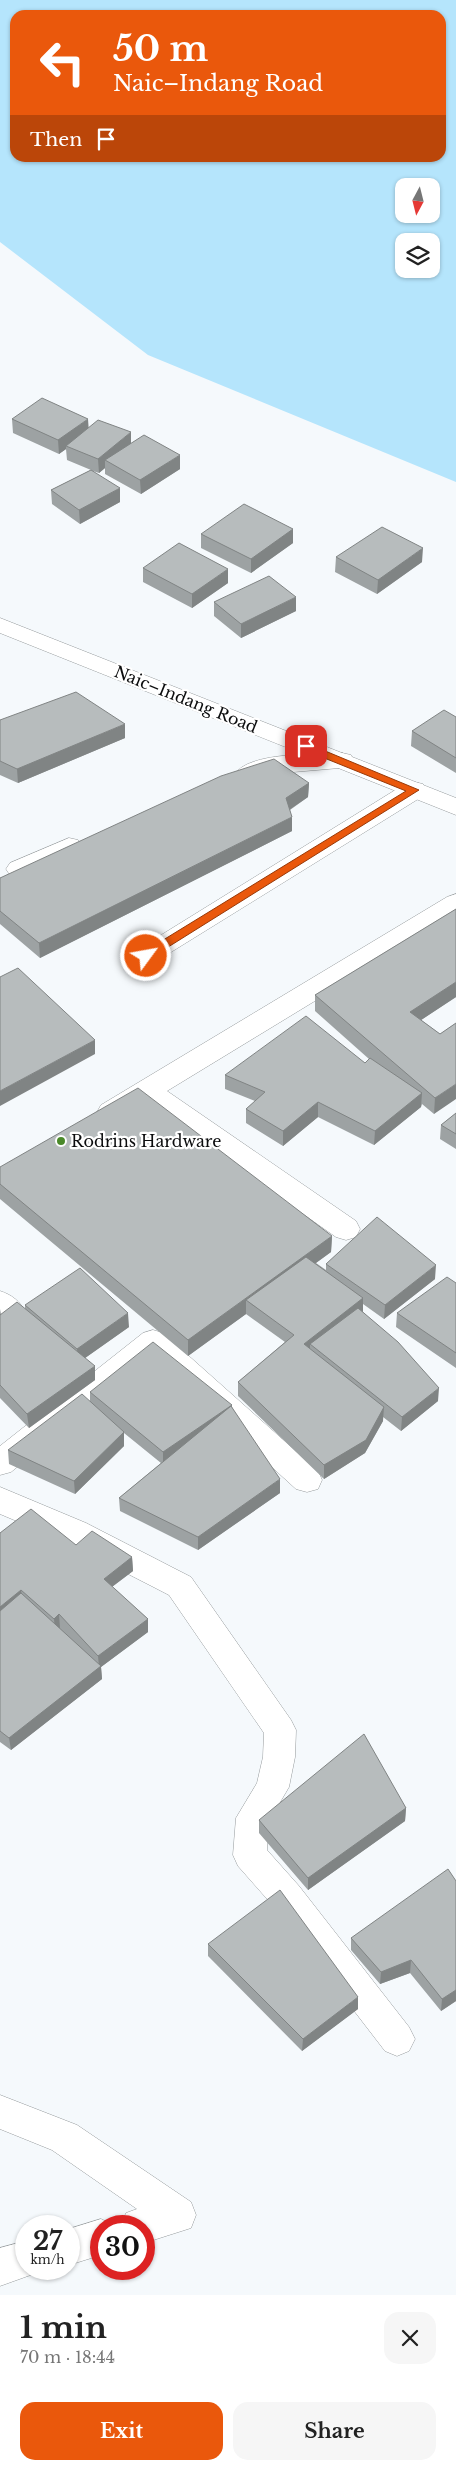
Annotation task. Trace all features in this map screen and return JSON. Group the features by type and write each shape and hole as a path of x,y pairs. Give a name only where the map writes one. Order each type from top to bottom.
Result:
{"street":[{"name":"Naic–Indang Road","path":"0,625 456,807"},
{"path":"227,781 266,766 342,761"},
{"path":"146,956 414,790"},
{"path":"19,869 89,838"},
{"path":"87,1126 456,903"},
{"path":"147,1090 346,1228"},
{"path":"0,1463 153,1341 307,1480"},
{"path":"0,1500 75,1532 180,1586 280,1730 279,1757 272,1787 253,1818 250,1855 287,1898 397,2039"},
{"path":"0,2112 64,2137 178,2215 155,2221"},
{"path":"0,2267 15,2262"}],"shaded area":[{"path":"0,0 456,0 456,482 148,355 0,242"}],"building":[{"path":"42,398 88,419 58,440 12,419"},
{"path":"98,420 131,432 98,459 66,446"},
{"path":"144,435 180,455 140,480 105,460"},
{"path":"91,470 120,488 79,510 51,490"},
{"path":"244,504 293,529 251,559 201,534"},
{"path":"382,527 423,548 378,580 336,557"},
{"path":"179,543 228,569 192,594 143,568"},
{"path":"269,576 296,597 241,624 214,602"},
{"path":"76,692 125,724 17,769 0,761 0,720"},
{"path":"444,710 456,717 456,758 412,731"},
{"path":"274,759 309,783 286,798 292,817 39,943 0,911 0,878 221,776"},
{"path":"456,909 456,982 410,1012 440,1034 456,1023 456,1084 435,1098 315,995"},
{"path":"18,968 95,1040 0,1091 0,977"},
{"path":"306,1016 365,1063 370,1058 422,1093 375,1131 318,1102 283,1131 246,1109 265,1092 225,1075"},
{"path":"138,1088 332,1236 188,1340 0,1184 0,1167"},
{"path":"456,1113 456,1134 441,1125"},
{"path":"377,1217 436,1265 385,1305 326,1264"},
{"path":"306,1257 363,1298 304,1344 384,1407 366,1440 324,1465 238,1382 294,1335 246,1300"},
{"path":"80,1268 128,1313 77,1349 25,1305"},
{"path":"447,1277 456,1283 456,1353 397,1313"},
{"path":"17,1302 95,1366 27,1414 0,1385 0,1315"},
{"path":"358,1308 398,1342 439,1388 402,1417 310,1344"},
{"path":"153,1342 232,1405 163,1452 90,1392"},
{"path":"82,1394 124,1432 74,1481 8,1450"},
{"path":"231,1406 280,1479 198,1537 119,1498"},
{"path":"31,1509 76,1545 92,1531 132,1557 104,1579 148,1619 98,1656 59,1614 54,1619 21,1590 0,1607 0,1533"},
{"path":"21,1593 101,1666 9,1738 0,1731 0,1611"},
{"path":"364,1734 406,1808 308,1878 259,1820"},
{"path":"448,1869 456,1881 456,1990 442,1999 411,1960 381,1972 351,1938"},
{"path":"280,1890 358,1997 303,2039 208,1944"}],"place":[{"name":"Rodrins Hardware","path":"61,1141"}],"route":[{"path":"146,956 414,790 306,746"}]}
